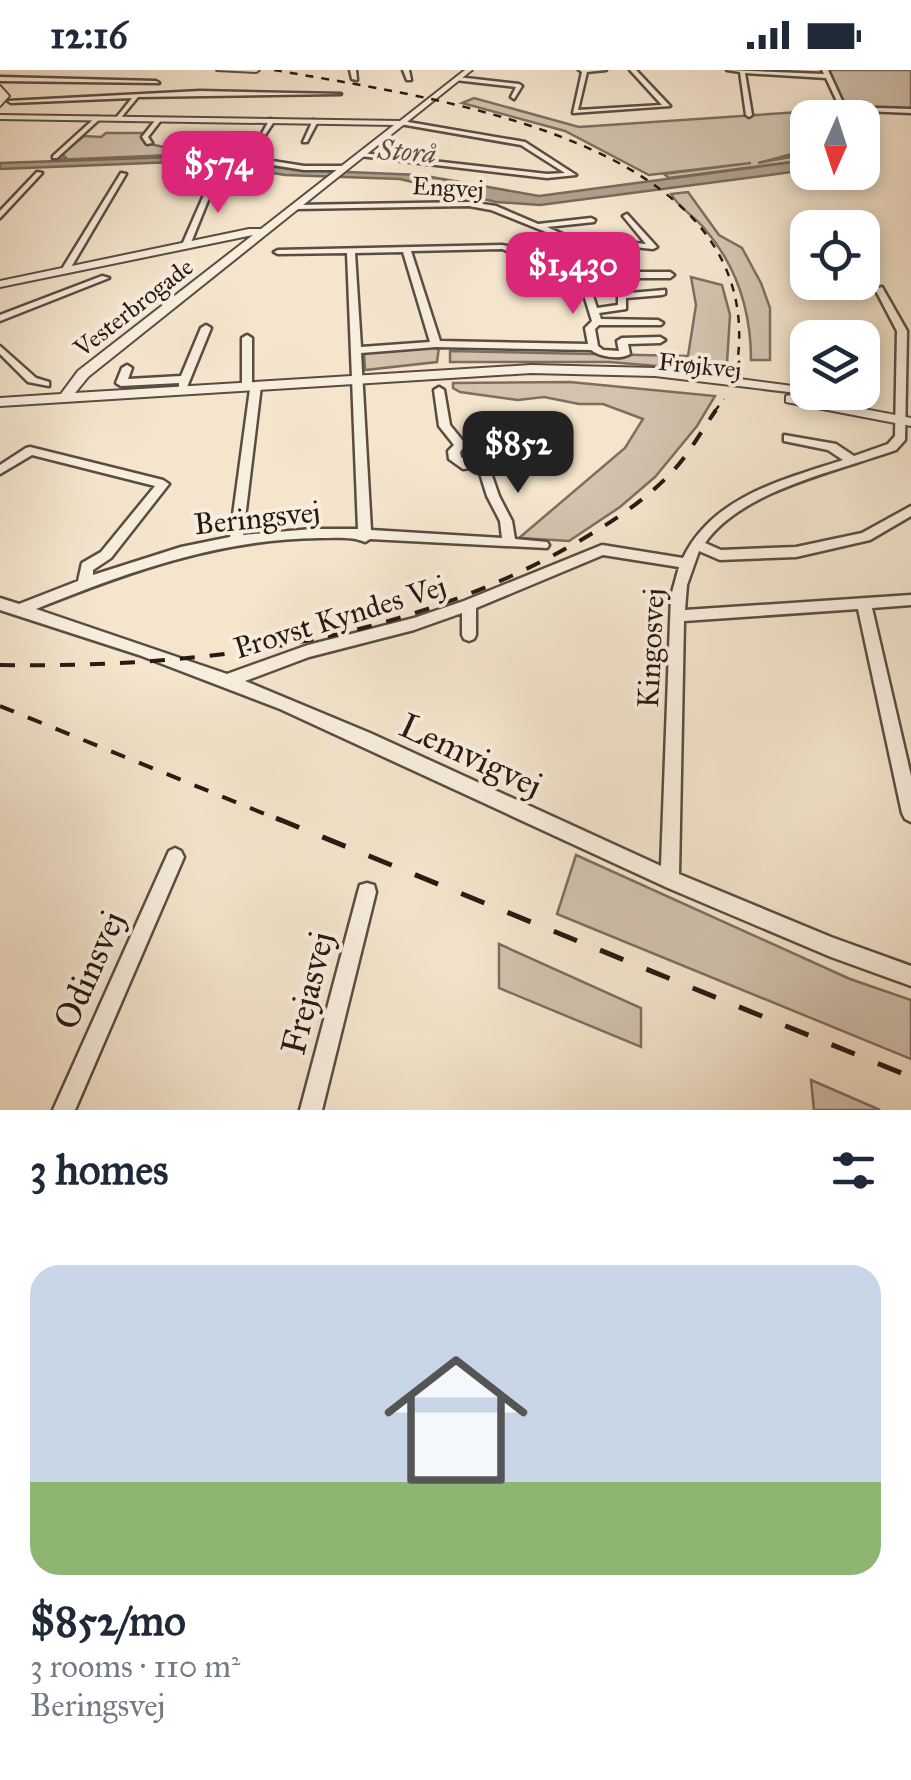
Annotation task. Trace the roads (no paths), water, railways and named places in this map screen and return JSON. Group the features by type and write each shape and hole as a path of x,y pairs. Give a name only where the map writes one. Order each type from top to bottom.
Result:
{"street":[{"path":"220,70 256,70"},
{"path":"353,70 355,79"},
{"path":"406,70 410,79"},
{"name":"Vesterbrogade","path":"64,398 84,374 469,70"},
{"path":"604,70 583,70 575,112 667,106 632,70"},
{"path":"730,70 826,73 843,109 911,111"},
{"path":"742,70 748,114"},
{"path":"88,98 133,72"},
{"path":"0,79 156,83"},
{"path":"457,79 519,86 514,97"},
{"path":"168,94 176,82"},
{"path":"0,88 5,96 0,104"},
{"path":"10,101 168,94 338,94"},
{"path":"119,118 138,96"},
{"path":"26,117 48,99"},
{"path":"0,117 402,123 523,142 572,174 548,176 362,154"},
{"path":"55,157 98,118"},
{"path":"149,143 145,137 159,119"},
{"path":"264,134 272,120"},
{"path":"305,140 314,121"},
{"path":"172,152 210,153 304,168 345,168"},
{"path":"0,216 39,172"},
{"path":"186,245 216,173"},
{"path":"66,269 123,174"},
{"name":"Engvej","path":"296,207 469,204 493,208 566,238 654,247 627,216"},
{"name":"Engvej","path":"534,226 592,220"},
{"path":"0,284 265,232"},
{"path":"278,252 502,247 510,249 530,275 670,275"},
{"path":"406,248 436,344"},
{"path":"351,250 365,536"},
{"path":"0,318 106,278"},
{"path":"530,291 588,292 594,316 590,328 593,348"},
{"path":"594,316 623,307 621,296 630,292 662,292"},
{"path":"880,292 902,331 907,357 907,416"},
{"path":"594,316 658,323"},
{"path":"184,385 206,328"},
{"path":"236,540 252,386 246,338"},
{"path":"357,350 436,344 593,348 601,353 625,354 622,341 660,340"},
{"path":"0,350 32,380 45,384"},
{"name":"Frøjkvej","path":"126,368 121,383 252,386 531,369 655,372 790,389"},
{"name":"Frøjkvej","path":"482,372 716,388 907,416"},
{"name":"Frøjkvej","path":"1,402 184,385"},
{"path":"439,390 445,426 460,445"},
{"name":"Frøjkvej","path":"880,409 907,416"},
{"name":"Kingosvej","path":"670,879 678,616 685,563 720,517 753,498 892,447 902,437 907,416"},
{"path":"788,438 832,447 854,462"},
{"path":"476,443 485,447 489,458 472,466 458,462 454,455 460,445 476,443"},
{"path":"0,470 30,450 163,484 106,555 87,566 85,584"},
{"path":"482,464 490,474 494,501 508,520 509,544"},
{"path":"697,544 720,555 796,552 864,537 911,510"},
{"name":"Beringsvej","path":"20,610 183,550 236,540 279,535 365,536 542,545"},
{"name":"Provst Kyndes Vej","path":"227,681 308,651 470,606 602,550 685,563"},
{"path":"678,616 911,600"},
{"path":"864,603 905,761 911,813"},
{"name":"Lemvigvej","path":"0,604 227,681 670,879 850,955 911,976"},
{"name":"Provst Kyndes Vej","path":"469,635 470,606"},
{"name":"Odinsvej","path":"64,1110 174,856"},
{"name":"Frejasvej","path":"311,1110 367,892"}],"railway":[{"path":"274,70 418,96 500,116 579,144 649,181 703,230 734,293 736,371"},
{"path":"714,412 724,399"},
{"path":"0,665 143,662 214,655 284,645 422,611 489,586 554,555 616,518 672,472 716,410"},
{"path":"0,706 282,821"},
{"path":"276,818 911,1077"}],"water label":[{"name":"Storå","path":"407,151"}]}
